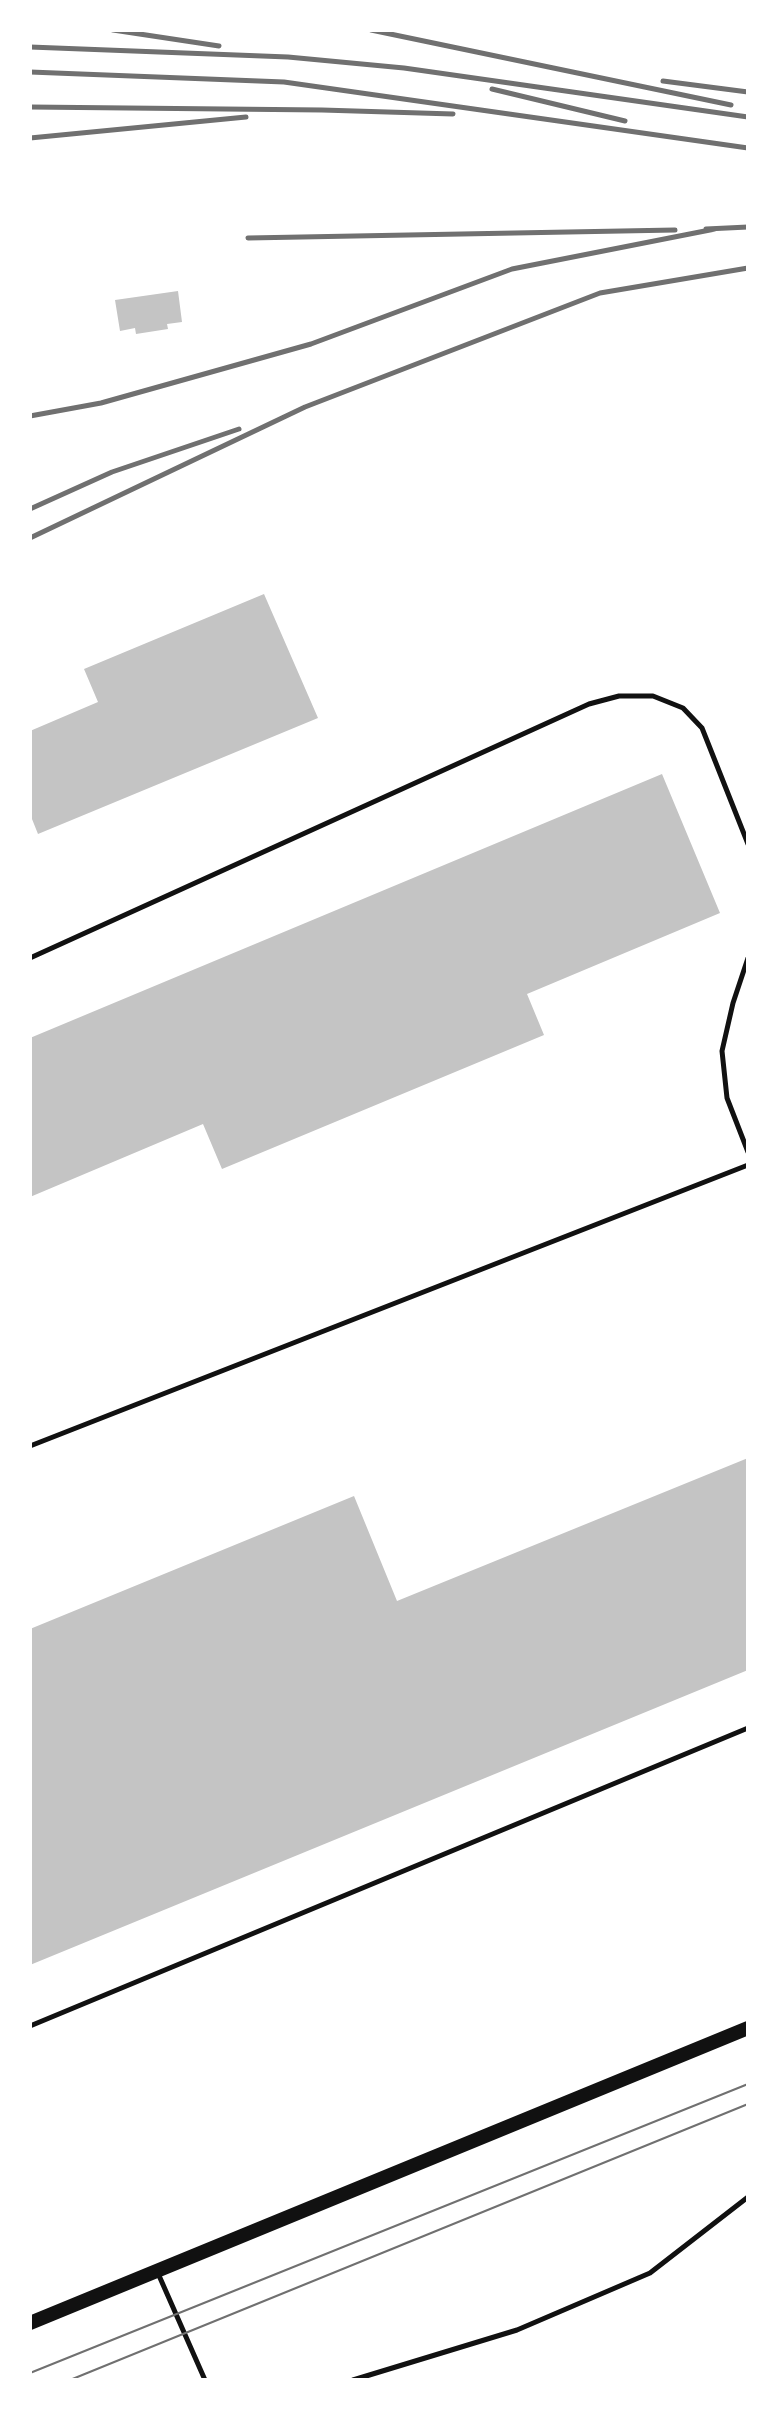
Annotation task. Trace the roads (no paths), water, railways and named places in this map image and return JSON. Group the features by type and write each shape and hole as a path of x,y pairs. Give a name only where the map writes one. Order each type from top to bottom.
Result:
{"main road":[{"path":"30,2323 748,2028"}],"lane":[{"path":"30,958 589,704 619,696 653,696 682,708 702,728 748,844"},
{"path":"748,958 733,1003 722,1051 727,1098 748,1152"},
{"path":"30,1446 748,1165"},
{"path":"30,2026 748,1728"},
{"path":"353,2380 517,2330 650,2273 748,2197"},
{"path":"157,2271 205,2380"}],"tram line":[{"path":"30,2373 748,2084"},
{"path":"70,2380 748,2104"}],"railway":[{"path":"113,30 219,46"},
{"path":"371,30 731,105"},
{"path":"30,47 288,57 404,68 748,117"},
{"path":"30,72 284,82 748,148"},
{"path":"663,81 748,92"},
{"path":"492,89 625,121"},
{"path":"30,107 453,114"},
{"path":"30,138 246,117"},
{"path":"706,229 748,227"},
{"path":"30,416 101,403 311,344 512,269 715,229"},
{"path":"248,238 675,230"},
{"path":"30,538 305,407 600,293 748,268"},
{"path":"30,509 112,472 239,429"}]}
